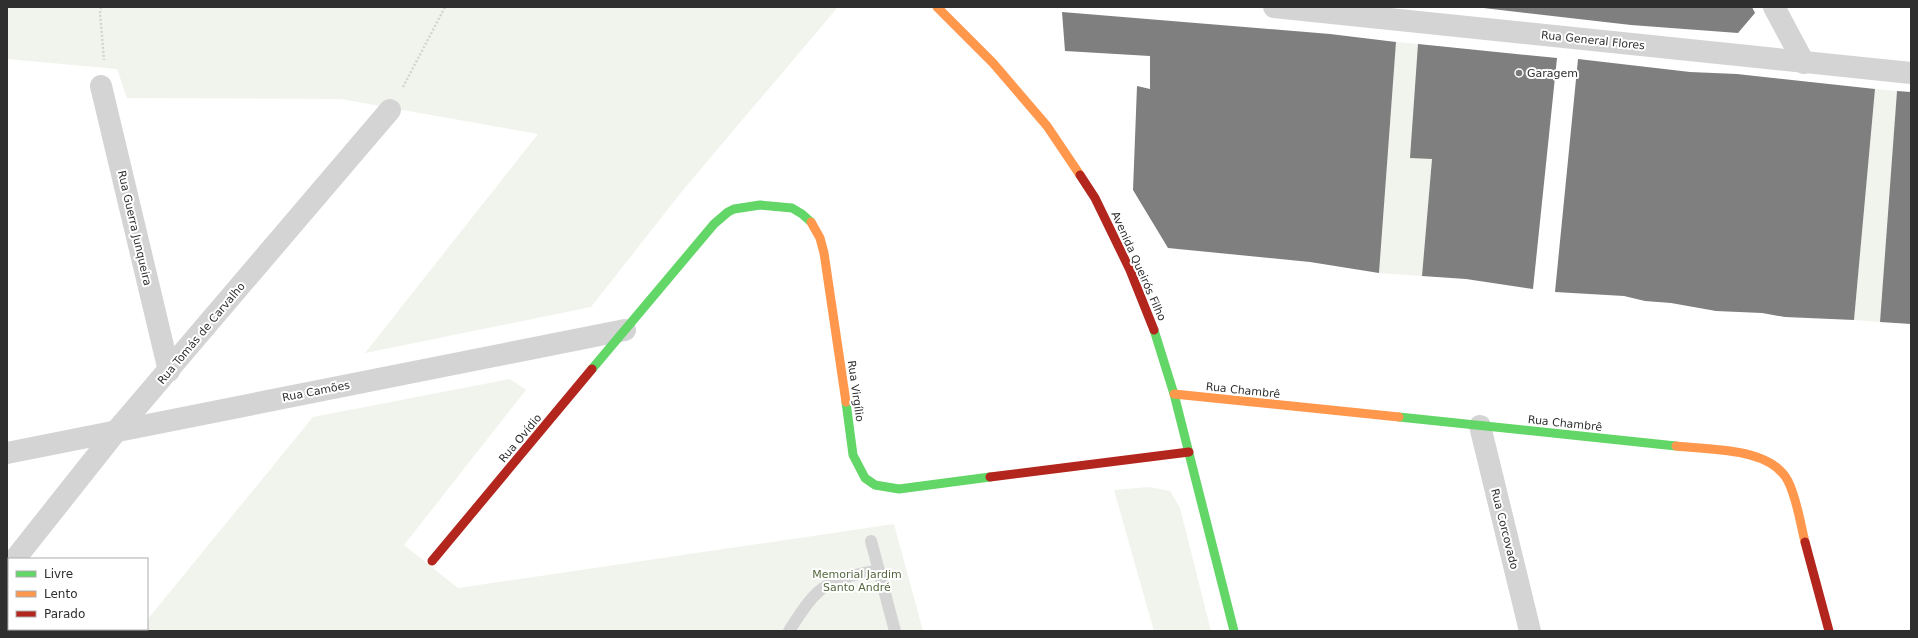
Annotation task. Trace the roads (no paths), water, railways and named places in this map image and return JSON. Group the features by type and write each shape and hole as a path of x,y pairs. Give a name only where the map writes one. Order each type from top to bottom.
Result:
{"street":[{"name":"Avenida Queirós Filho","path":"937,7 993,63 1047,126 1095,198 1130,270 1153,326 1174,394 1234,631"},
{"name":"Rua General Flores","path":"1274,7 1911,73"},
{"path":"1774,7 1804,63"},
{"name":"Rua Guerra Junqueira","path":"101,86 169,371"},
{"name":"Rua Tomás de Carvalho","path":"16,558 118,429 390,110"},
{"name":"Rua Virgílio","path":"625,330 714,224 729,212 747,207 772,206 792,208 806,216 816,228 820,239 827,269 852,455 858,469 867,481 880,488 899,489 1189,452"},
{"name":"Rua Camões","path":"7,452 625,330"},
{"name":"Rua Ovídio","path":"432,561 625,330"},
{"name":"Rua Chambrê","path":"1174,394 1750,454 1765,458 1777,464 1786,475 1791,488 1829,631"},
{"name":"Rua Corcovado","path":"1480,426 1530,631"}],"lane":[{"path":"871,541 895,631"},
{"path":"789,631 813,597 825,586 841,579 879,570"}],"place":[{"name":"Garagem","path":"1519,73"}],"park label":[{"name":"Memorial Jardim Santo André","path":"857,580"}]}
